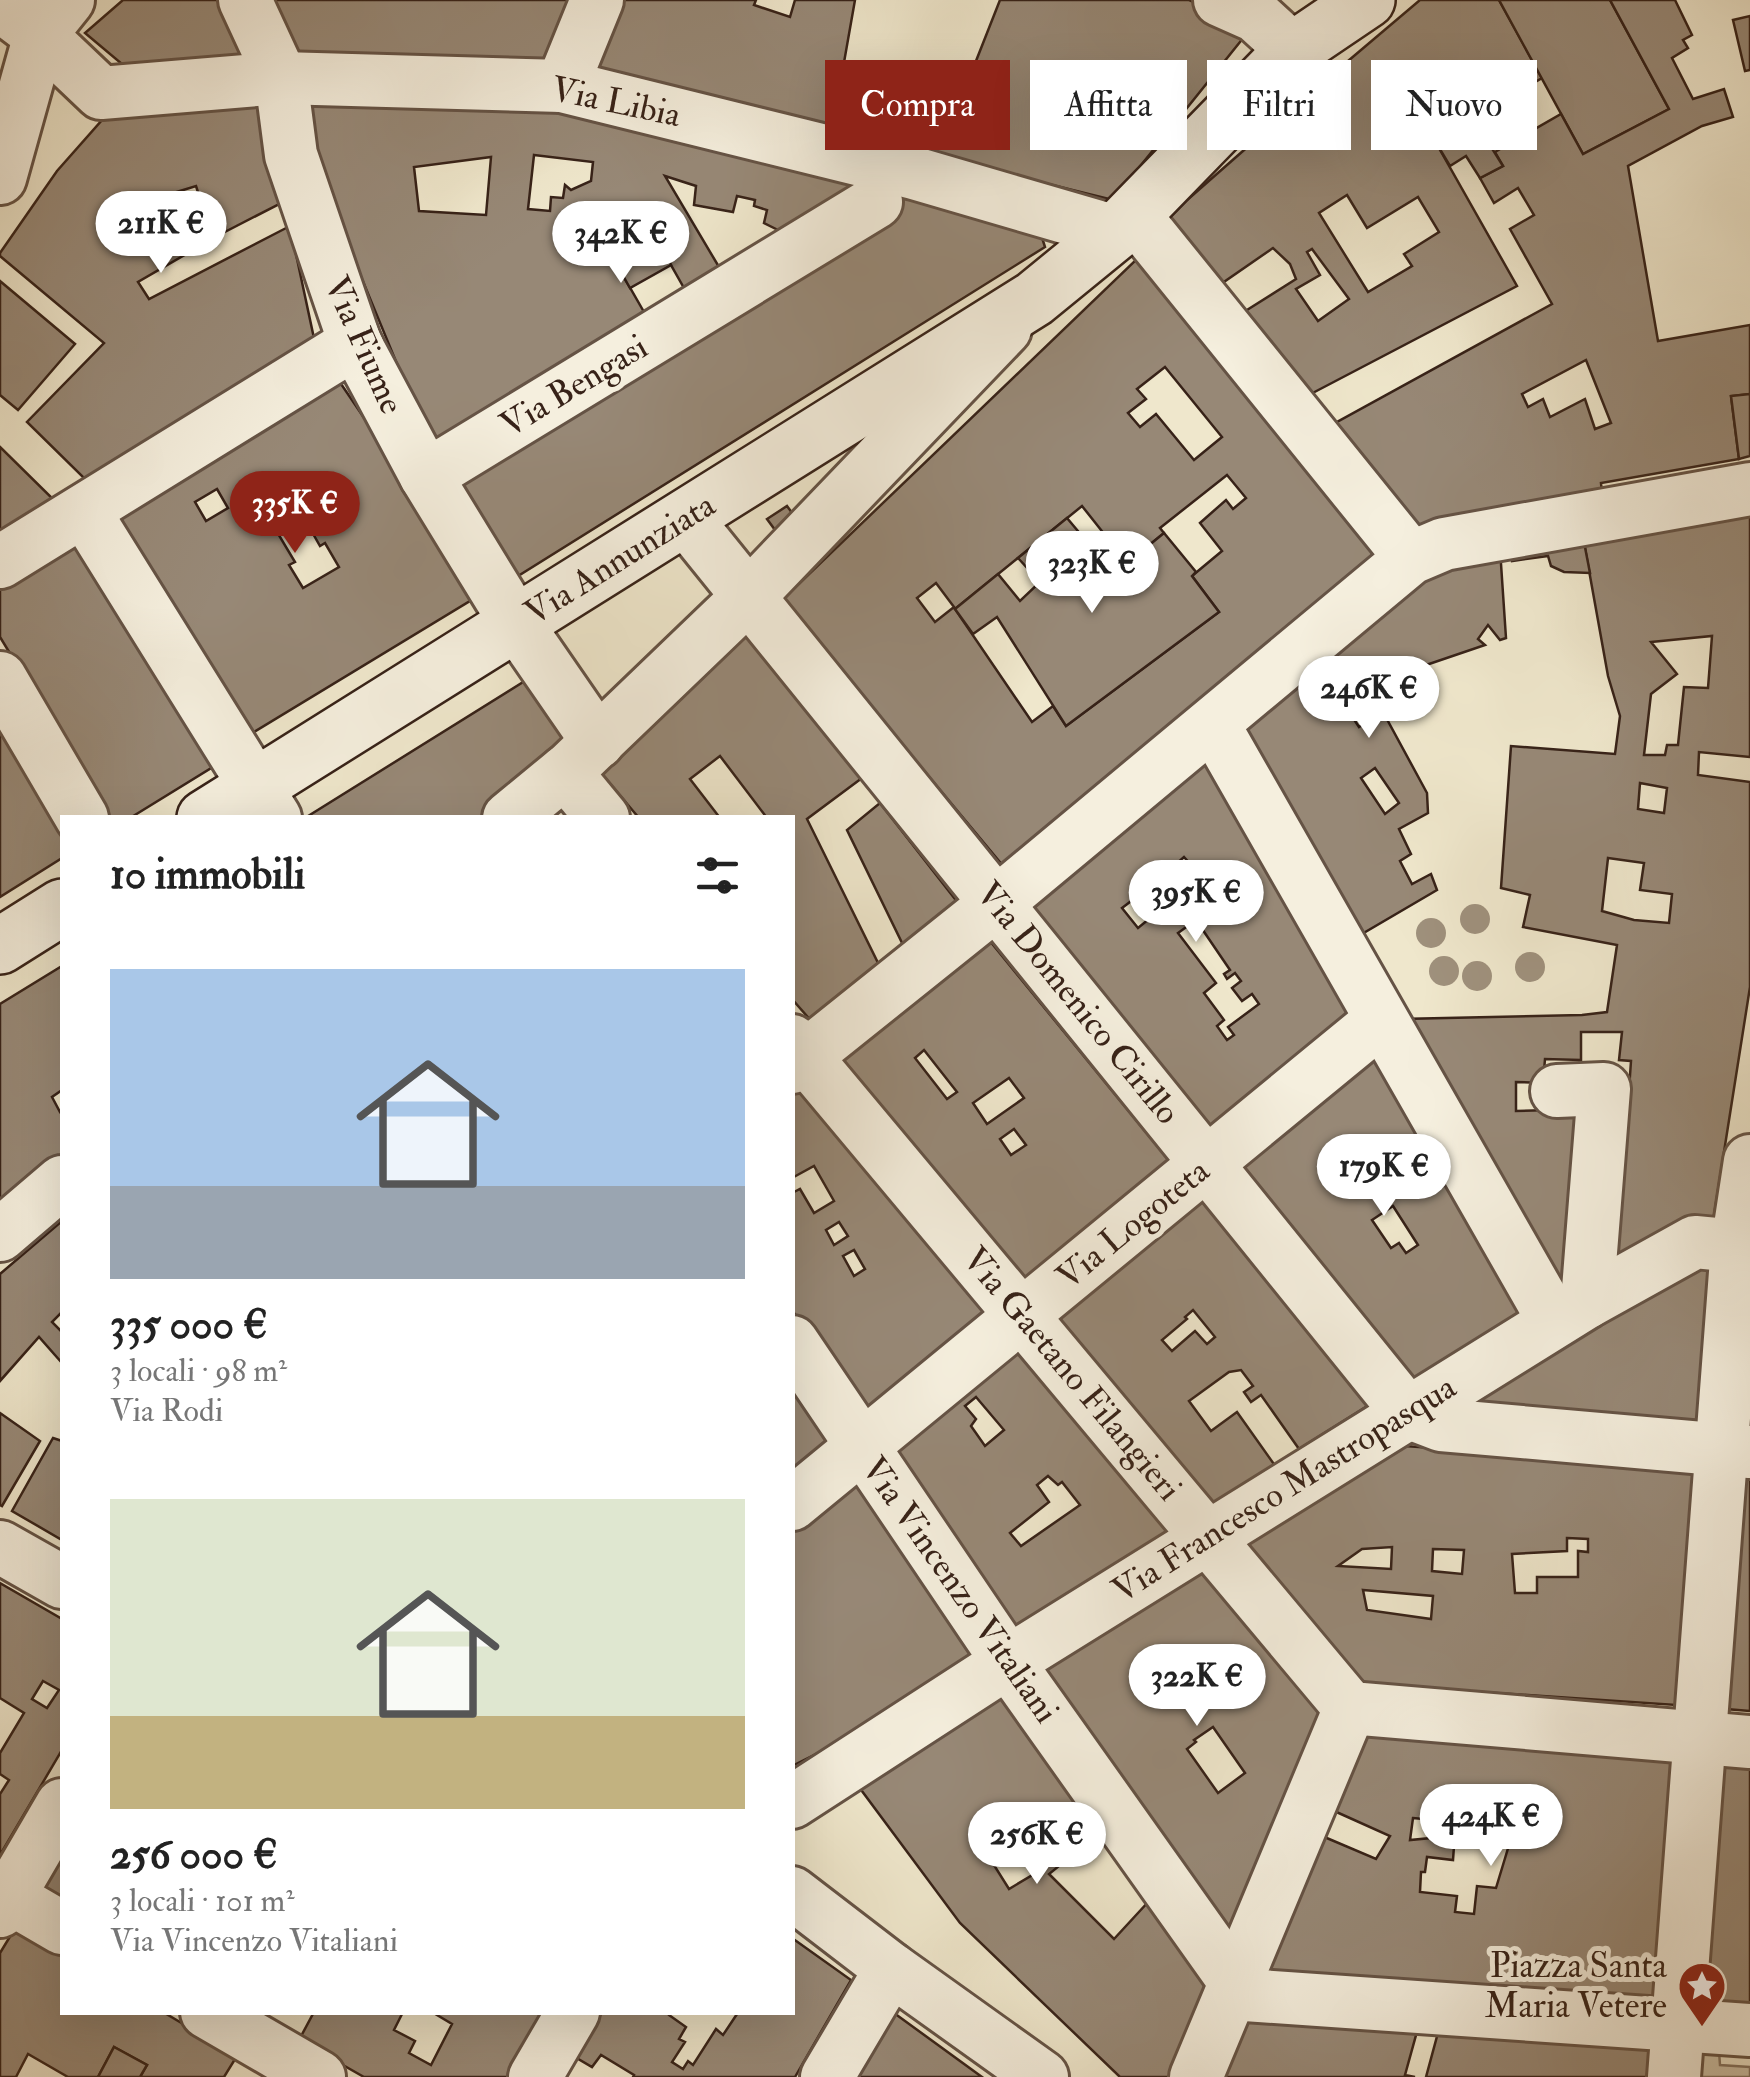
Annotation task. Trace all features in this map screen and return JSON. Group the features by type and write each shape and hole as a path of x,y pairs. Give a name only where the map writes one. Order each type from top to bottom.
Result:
{"street":[{"name":"Via Fiume","path":"245,0 281,78 291,155 355,342 426,476 516,623 581,757"},
{"path":"562,86 597,0"},
{"path":"1220,0 1256,16 1293,50"},
{"name":"Via Annunziata","path":"513,815 581,757 749,596 1034,300 1125,223 1293,50 1368,0"},
{"name":"Via Libia","path":"36,13 101,93 281,78 562,86 1125,223"},
{"path":"0,178 36,13"},
{"name":"Via Bengasi","path":"426,476 876,202"},
{"path":"1125,223 1411,558"},
{"name":"Via Annunziata","path":"216,815 265,802 516,623 1034,300"},
{"path":"0,562 355,342"},
{"path":"797,1055 998,902 1411,558 1444,544 1750,489"},
{"path":"84,511 265,802"},
{"name":"Via Domenico Cirillo","path":"685,518 1407,1412"},
{"path":"0,678 80,815"},
{"path":"1213,724 1381,1020 1570,1311"},
{"path":"581,757 602,815"},
{"path":"0,946 60,908"},
{"name":"Via Logoteta","path":"795,1502 1381,1020"},
{"name":"Via Gaetano Filangieri","path":"797,1055 1022,1314 1350,1708"},
{"path":"1558,1091 1604,1089 1570,1311"},
{"path":"1674,2077 1698,1738 1737,1451 1738,1246 1750,1161"},
{"path":"0,1235 60,1184"},
{"name":"Via Francesco Mastropasqua","path":"795,1800 1008,1662 1570,1311 1695,1242 1738,1246"},
{"name":"Via Vincenzo Vitaliani","path":"795,1346 1233,1988"},
{"path":"1407,1412 1442,1425 1737,1451"},
{"path":"0,1547 60,1581"},
{"path":"1196,2077 1350,1708 1750,1742"},
{"path":"60,1808 3,1900 60,1927"},
{"path":"795,1894 1042,2077"},
{"path":"828,2077 891,1969"},
{"path":"1233,1988 1750,2030"},
{"path":"213,2015 319,2077"},
{"path":"535,2077 571,2015"}],"shaded area":[{"path":"1697,2050 1719,2051 1720,2065 1750,2067 1750,2077 1687,2077"}],"building":[{"path":"123,0 234,0 262,61 135,75 85,33"},
{"path":"261,0 575,0 550,60 288,59"},
{"path":"614,0 756,0 754,5 790,17 795,0 855,0 844,60 825,60 825,129 585,70"},
{"path":"1000,0 1189,0 1252,27 1225,60 1207,60 1207,83 1187,108 1187,60 1030,60 1030,150 1153,150 1113,200 910,150 1010,150 1010,60 976,60"},
{"path":"1420,0 1499,0 1532,60 1371,60 1371,150 1440,150 1517,286 1305,397 1239,315 1296,279 1290,264 1273,248 1218,286 1164,223 1244,150 1351,150 1349,60","holes":["1347,195 1367,228 1418,197 1439,232 1404,254 1412,266 1368,292 1319,213","1312,249 1349,299 1318,321 1296,289 1320,275 1307,252"]},
{"path":"1499,0 1610,0 1669,109 1583,154 1537,70 1537,60 1532,60"},
{"path":"1610,0 1675,0 1692,35 1683,40 1688,48 1672,58 1693,99 1724,89 1733,117 1702,126 1628,166 1658,341 1750,325 1750,394 1731,396 1739,459 1601,483 1602,493 1411,534 1328,427 1552,304 1510,229 1534,215 1518,188 1494,203 1480,178 1503,166 1495,152 1498,150 1537,150 1537,128 1561,114 1583,154 1669,109","holes":["1586,360 1611,423 1595,429 1585,399 1550,417 1543,399 1528,407 1522,394"]},
{"path":"1750,16 1750,70 1745,71 1733,20"},
{"path":"303,96 539,101 856,177 847,192 907,191 1038,225 1045,247 518,576 453,474 718,308 702,277 684,288 650,228 609,251 644,312 430,444 310,153","holes":["534,155 593,162 591,181 571,190 565,185 563,198 551,197 550,211 528,209","491,157 486,215 419,211 414,167","665,176 696,186 694,205 733,212 737,196 755,200 754,206 767,210 764,223 780,231 719,267"]},
{"path":"263,99 285,201 138,282 149,299 290,226 315,343 89,483 27,422 104,343 0,253 57,171 103,119","holes":["196,186 203,208 160,221 148,208 167,195"]},
{"path":"1440,150 1493,150 1503,166 1480,178 1466,156 1450,166"},
{"path":"650,228 671,265 630,288 609,251"},
{"path":"1140,256 1383,560 1004,867 782,600","holes":["1165,367 1222,437 1194,460 1156,414 1140,427 1128,413 1146,399 1137,389","1227,475 1246,498 1233,509 1226,500 1200,523 1222,551 1192,576 1219,612 1066,726 1053,706 1032,722 955,609 1082,506 1105,535 1091,546 1114,574 1164,533 1160,528","936,583 954,607 935,622 917,598"]},
{"path":"0,281 75,344 18,410 0,395"},
{"path":"337,378 483,593 249,735 111,516","holes":["217,489 228,508 206,521 195,502","303,516 320,546 325,543 339,567 303,588 289,565 295,562 277,532"]},
{"path":"1750,394 1750,456 1739,459 1731,396"},
{"path":"0,447 58,504 0,539"},
{"path":"787,506 798,521 778,534 767,519"},
{"path":"1750,509 1750,757 1699,752 1698,775 1750,782 1750,987 1712,1228 1674,1223 1673,1231 1600,1269 1627,1119 1631,1061 1619,1060 1622,1032 1581,1032 1581,1060 1545,1059 1543,1083 1516,1082 1516,1111 1588,1109 1576,1280 1556,1289 1401,1019 1607,1012 1617,945 1523,927 1530,895 1501,888 1511,746 1615,754 1620,716 1608,676 1583,537","holes":["1712,636 1708,688 1684,687 1678,745 1667,745 1665,755 1644,755 1651,694 1677,674 1651,642","1640,783 1667,788 1664,813 1638,809","1608,858 1644,863 1640,890 1672,894 1669,923 1634,920 1602,911"]},
{"path":"1067,518 1114,574 1164,533 1196,572 1192,576 1219,612 1066,726 997,617 973,634 955,609 998,574 1020,601 1040,582 1018,558"},
{"path":"1583,537 1590,573 1564,572 1551,566 1548,556 1512,561 1510,547"},
{"path":"77,538 216,765 135,815 108,815 0,637 0,585"},
{"path":"1500,549 1506,638 1500,640 1488,625 1478,639 1485,645 1338,695 1359,727 1383,712 1427,793 1428,813 1399,829 1411,854 1400,861 1412,884 1431,874 1437,890 1355,938 1237,729 1446,561","holes":["1375,768 1399,803 1385,814 1361,778"]},
{"path":"747,631 862,778 807,819 881,969 813,1023 795,1002 795,815 765,815 720,756 690,779 718,815 636,815 601,773"},
{"path":"528,679 569,747 486,815 310,815"},
{"path":"0,715 60,817 60,859 0,897"},
{"path":"1206,755 1354,1015 1212,1129 1026,900","holes":["1184,857 1202,877 1183,894 1166,873","1151,886 1166,905 1138,928 1122,908","1196,920 1230,970 1224,974 1227,979 1235,973 1241,981 1232,988 1242,1001 1252,994 1259,1004 1228,1027 1234,1035 1227,1040 1217,1026 1224,1020 1204,993 1216,983 1178,933"]},
{"path":"880,803 962,908 906,951 847,830"},
{"path":"985,935 1172,1164 1027,1284 834,1055","holes":["924,1050 957,1092 947,1099 915,1058","1009,1078 1024,1098 987,1124 973,1103","1014,1129 1026,1145 1011,1155 1000,1139"]},
{"path":"60,967 60,1091 52,1097 60,1112 60,1157 0,1206 0,1004"},
{"path":"1374,1047 1525,1312 1411,1381 1237,1162","holes":["1393,1206 1418,1245 1406,1253 1399,1243 1391,1248 1372,1220"]},
{"path":"805,1081 997,1307 865,1421 795,1315 795,1192 800,1189 814,1213 834,1201 814,1166 795,1176 795,1089","holes":["839,1222 848,1236 834,1245 826,1230","854,1250 865,1269 854,1276 843,1256"]},
{"path":"1198,1194 1369,1405 1299,1449 1261,1395 1251,1402 1244,1392 1253,1386 1241,1370 1229,1372 1189,1401 1211,1431 1237,1412 1276,1467 1217,1508 1053,1315","holes":["1193,1310 1215,1337 1207,1344 1195,1331 1172,1351 1162,1340"]},
{"path":"60,1223 60,1314 52,1322 60,1330 60,1361 39,1337 0,1381 0,1274"},
{"path":"1711,1259 1701,1432 1448,1406"},
{"path":"1024,1340 1181,1526 1008,1633 886,1454","holes":["976,1397 1004,1430 985,1446 971,1426 976,1419 965,1406","1048,1476 1058,1485 1062,1482 1080,1505 1021,1546 1010,1533 1049,1502 1037,1485"]},
{"path":"795,1381 837,1444 795,1478"},
{"path":"0,1413 40,1441 2,1506 0,1505"},
{"path":"53,1438 60,1440 60,1539 12,1511"},
{"path":"1391,1445 1696,1467 1676,1705 1363,1684 1243,1540","holes":["1567,1538 1588,1539 1588,1552 1578,1551 1578,1577 1537,1577 1537,1593 1515,1593 1512,1554 1567,1551","1392,1547 1391,1569 1338,1566 1362,1549","1433,1549 1464,1550 1462,1574 1432,1571","1363,1590 1433,1596 1431,1619 1367,1610"]},
{"path":"1745,1474 1750,1474 1750,1711 1726,1709"},
{"path":"859,1476 981,1653 795,1764 795,1529"},
{"path":"1214,1556 1333,1705 1231,1947 1034,1671","holes":["1213,1727 1245,1773 1218,1793 1187,1749"]},
{"path":"0,1583 60,1618 60,1753 0,1855 0,1794 9,1780 0,1774 0,1753 24,1713 0,1698","holes":["43,1681 59,1690 47,1708 32,1699"]},
{"path":"1004,1689 1101,1832 1049,1874 1114,1939 1150,1900 1211,1992 1175,2077 1120,2077 960,1923 856,1783","holes":["1008,1812 1020,1831 1012,1837 1034,1874 1009,1889 987,1854 1003,1844 990,1823"]},
{"path":"1370,1723 1674,1747 1656,2005 1263,1977 1322,1836 1376,1859 1390,1836 1332,1810","holes":["1413,1818 1444,1821 1441,1837 1410,1840","1472,1841 1509,1845 1496,1888 1477,1886 1474,1914 1455,1912 1457,1896 1420,1892 1427,1857 1453,1860 1454,1846 1471,1847"]},
{"path":"1724,1748 1750,1750 1750,2013 1705,2009"},
{"path":"60,1851 60,1899 40,1887"},
{"path":"17,1925 60,1952 60,2015 168,2015 237,2056 224,2077 140,2077 147,2065 114,2047 98,2077 68,2077 28,2054 16,2077 0,2077 0,1953"},
{"path":"795,1940 851,1980 795,2077 633,2077 601,2055 592,2067 575,2057 600,2015 669,2015 686,2027 679,2039 685,2042 672,2062 683,2069 688,2061 693,2065 716,2029 723,2035 736,2015 795,2015"},
{"path":"894,2013 982,2077 856,2077"},
{"path":"312,2015 402,2015 394,2030 415,2041 409,2053 431,2065 452,2024 437,2015 546,2015 510,2077 364,2077 299,2040"},
{"path":"1243,2015 1418,2028 1405,2075 1415,2077 1217,2077"},
{"path":"1439,2029 1652,2044 1649,2077 1426,2077"},
{"path":"114,2047 147,2065 140,2077 98,2077"}],"place":[{"name":"Piazza Santa Maria Vetere","path":"1702,2028"}]}
